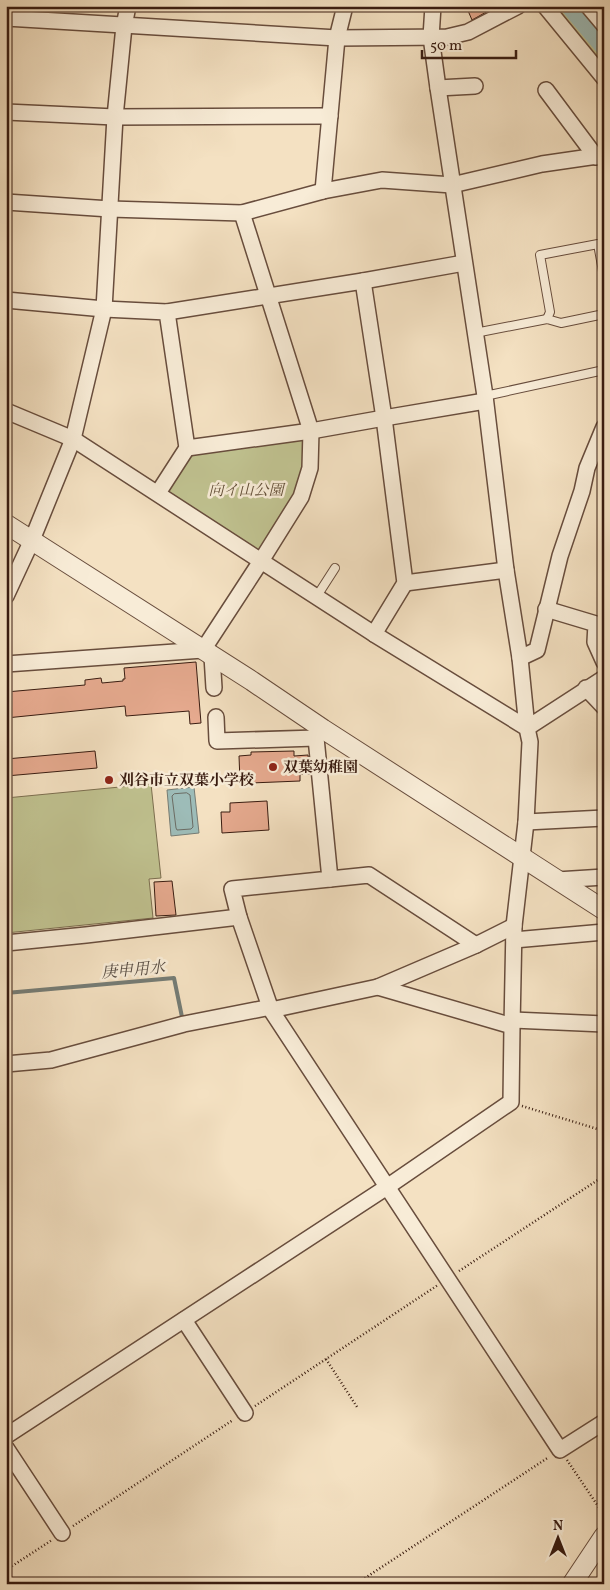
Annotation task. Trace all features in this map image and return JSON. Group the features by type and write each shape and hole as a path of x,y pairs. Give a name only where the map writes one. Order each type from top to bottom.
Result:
{"street":[{"path":"6,596 32,540 73,439 104,309 115,117 124,26 128,6"},
{"path":"323,191 337,38 345,6"},
{"path":"6,1436 387,1187 511,1102 514,933 526,822 530,742 485,399 438,88 432,37 433,6"},
{"path":"6,18 337,38 446,37 468,32 518,6"},
{"path":"545,6 604,78"},
{"path":"588,6 604,26"},
{"path":"438,88 475,86"},
{"path":"546,90 600,156"},
{"path":"6,112 115,117 330,116"},
{"path":"6,202 110,209 242,213 323,191 382,180 452,185 542,164 600,156"},
{"path":"214,688 208,653 301,496 310,468 311,431 242,213"},
{"path":"6,300 104,309 168,312 464,263"},
{"path":"363,281 406,583 374,634"},
{"path":"158,493 187,448 168,312"},
{"path":"187,448 311,431 485,399"},
{"path":"6,411 73,439 374,634 527,728"},
{"path":"520,658 537,650 560,556 582,491 587,468 604,427"},
{"path":"6,524 208,653 320,733 604,910"},
{"path":"406,583 506,570"},
{"path":"546,609 596,624 595,642 604,662"},
{"path":"6,664 208,653"},
{"path":"527,728 604,678"},
{"path":"586,688 604,706"},
{"path":"216,717 217,741 320,733"},
{"path":"320,733 330,879"},
{"path":"526,822 604,818"},
{"path":"476,945 369,876 232,889 239,917 271,1008 560,1450 604,1422"},
{"path":"557,880 604,877"},
{"path":"6,943 239,917"},
{"path":"6,1064 51,1060 184,1024 378,987 476,945 514,933 604,932"},
{"path":"378,987 513,1023 604,1024"},
{"path":"184,1320 245,1413"},
{"path":"6,1448 62,1534"},
{"path":"572,1584 604,1536"}],"lane":[{"path":"547,319 550,312 540,255 598,244 604,277"},
{"path":"475,333 547,319 561,323 604,314"},
{"path":"485,399 604,370"},
{"path":"316,596 335,568"}],"path":[{"path":"511,1102 604,1132"},
{"path":"6,1570 604,1176"},
{"path":"326,1359 357,1407"},
{"path":"356,1584 560,1450 604,1514"}],"green space":[{"path":"554,6 566,6 604,50 604,65"},
{"name":"向イ山公園","path":"306,438 305,468 295,495 259,551 167,491 190,455"},
{"path":"151,784 161,878 149,879 153,918 6,933 6,798"}],"water":[{"path":"194,787 199,833 171,836 167,790"}],"building":[{"path":"466,6 497,6 472,20"},
{"path":"196,662 201,723 190,724 189,711 126,716 125,706 6,718 6,692 85,685 85,680 101,678 102,683 123,681 125,679 124,668"},
{"path":"95,751 97,768 6,776 6,759"},
{"path":"294,751 294,756 308,755 310,774 300,774 300,781 251,783 250,780 240,781 239,756 251,755 251,752"},
{"path":"267,801 269,830 222,833 221,812 230,812 230,803"},
{"path":"172,881 176,915 156,916 154,882"}],"waterway":[{"path":"572,6 604,44"},
{"name":"庚申用水","path":"6,993 174,978 182,1017 185,1017"}],"place":[{"name":"双葉幼稚園","path":"273,767"},
{"name":"刈谷市立双葉小学校","path":"109,780"}]}
